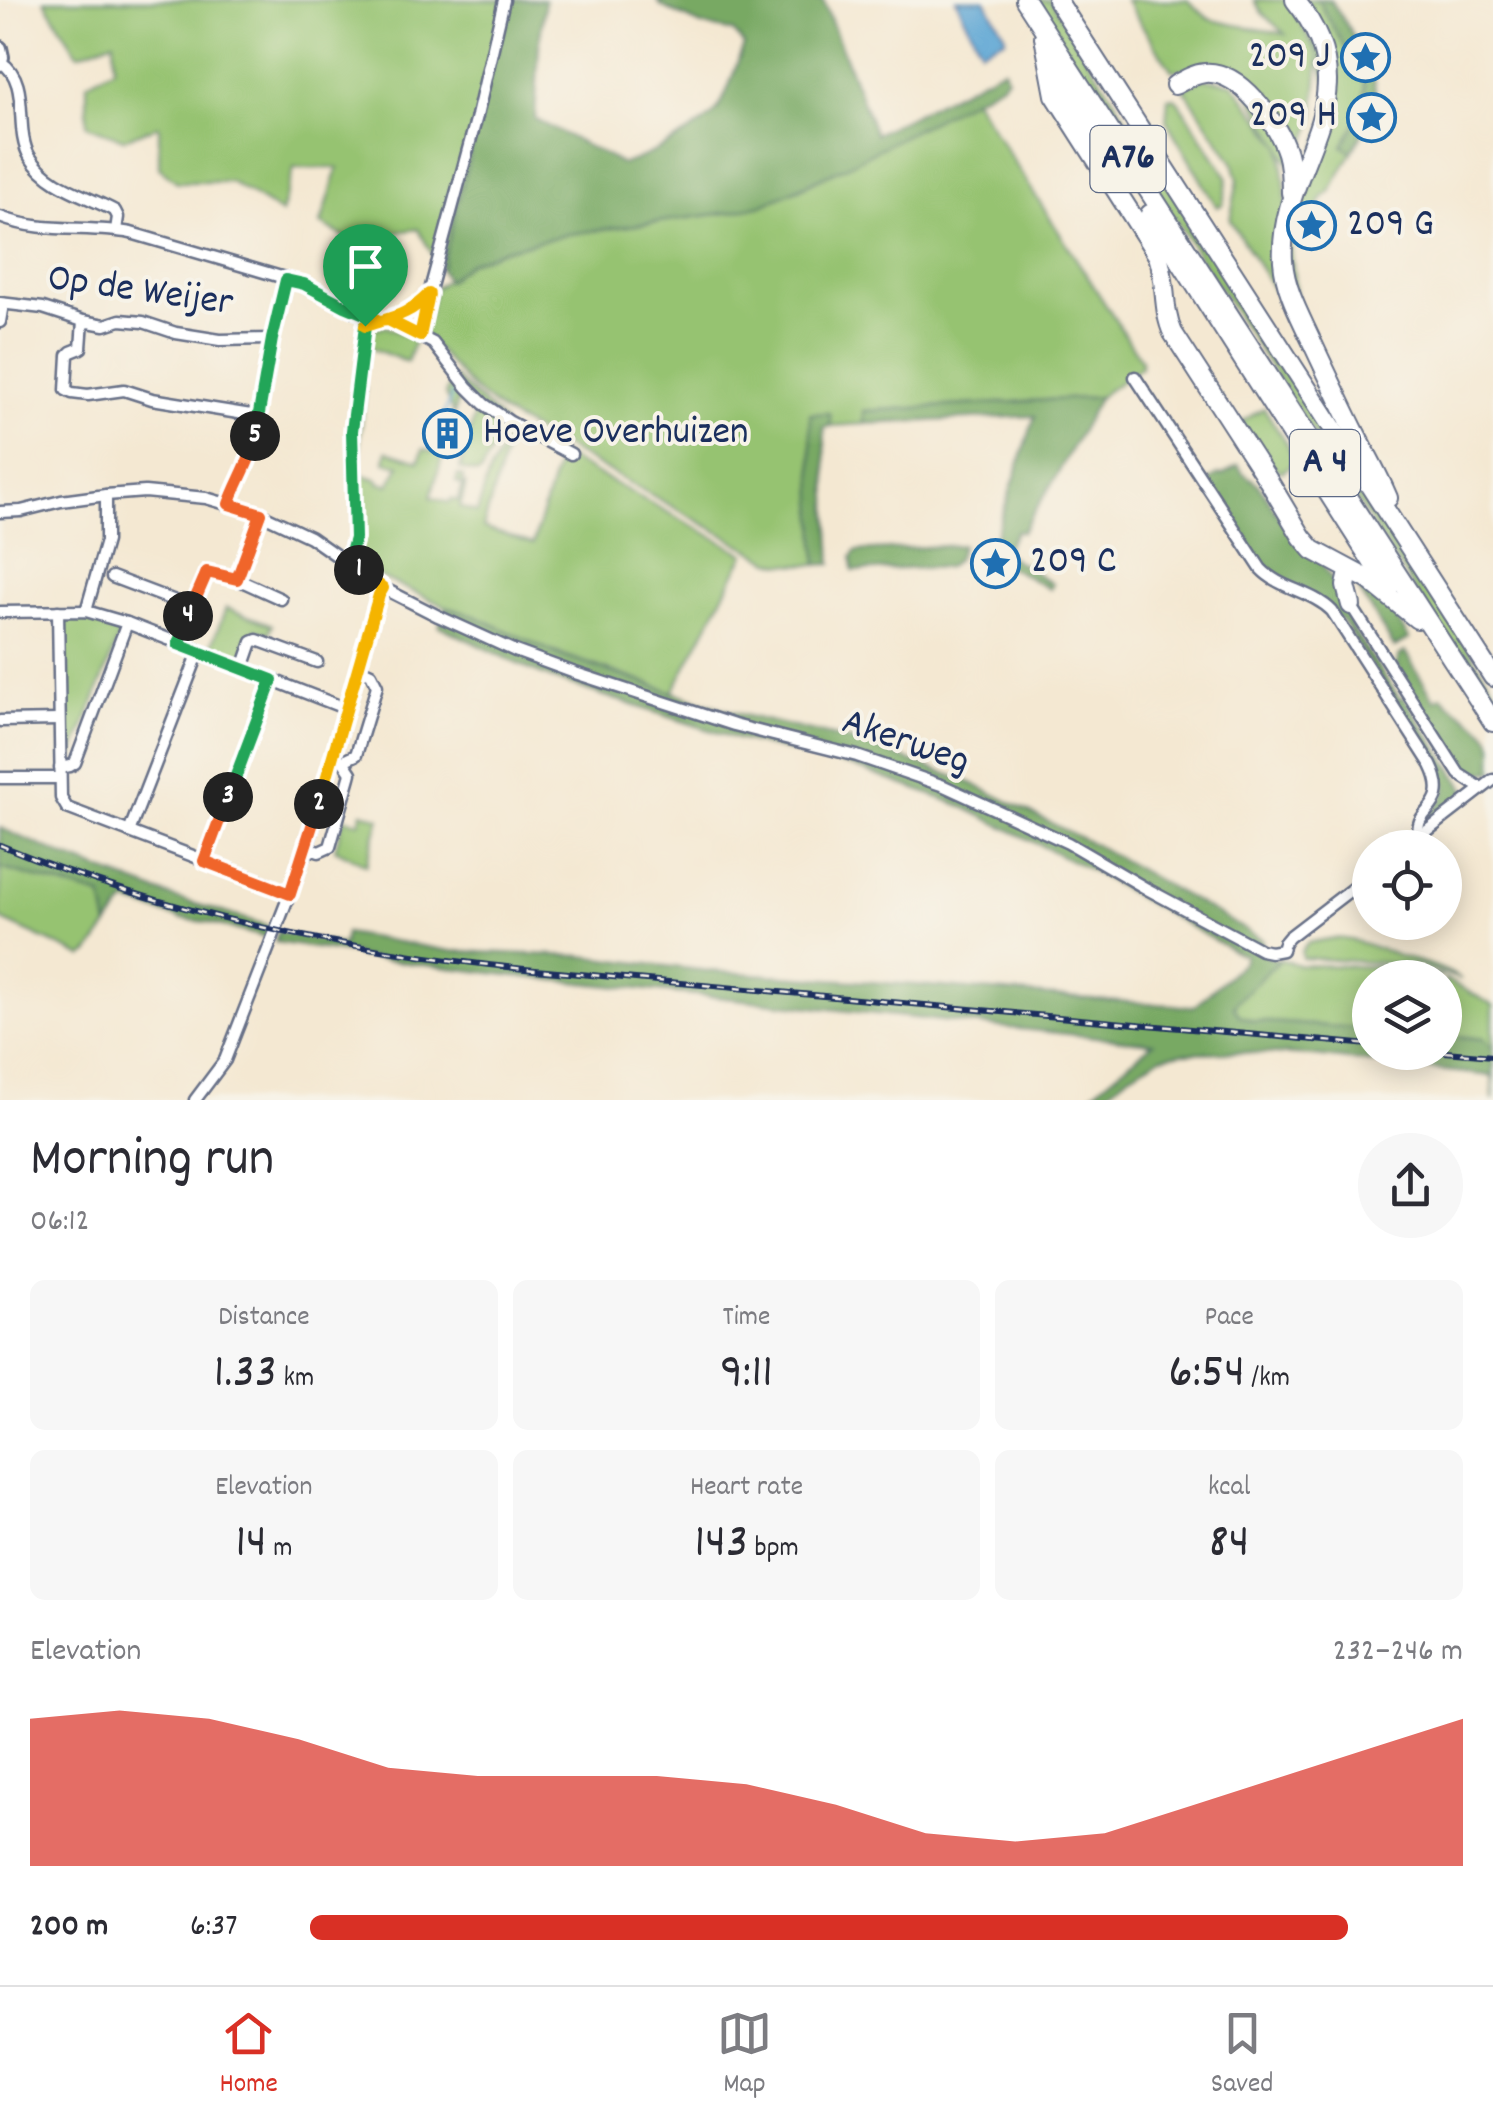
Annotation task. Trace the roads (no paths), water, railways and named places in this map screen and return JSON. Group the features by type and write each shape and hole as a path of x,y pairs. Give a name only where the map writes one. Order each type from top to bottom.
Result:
{"highway":[{"name":"A76","path":"1025,0 1207,294"},
{"name":"A76","path":"1057,0 1235,277"},
{"name":"A76","path":"1290,205 1318,135 1327,77 1314,28 1295,0"},
{"name":"A76","path":"1042,28 1054,95 1158,256 1165,280 1168,322 1182,348 1302,537 1325,559 1354,573"},
{"name":"A76","path":"1048,65 1207,294"},
{"name":"A76","path":"1175,85 1196,74 1230,78 1244,88 1276,129 1290,168 1290,205 1283,246"},
{"name":"A 4","path":"1283,246 1287,284 1298,312 1408,544"},
{"name":"A 4","path":"1235,277 1493,677"},
{"name":"A 4","path":"1207,294 1493,722"},
{"path":"1207,294 1396,600"},
{"path":"1351,605 1346,586 1348,576 1354,573 1396,600"},
{"name":"A 4","path":"1396,600 1436,636"}],"street":[{"path":"420,336 504,0"},
{"path":"0,48 1,63 10,68 19,95 30,158 44,174 115,211 116,230"},
{"path":"0,217 30,227 116,230 314,288 345,306 435,345 484,404 571,454"},
{"path":"229,504 255,442 286,280"},
{"path":"345,306 365,326 407,312 429,294"},
{"path":"0,322 2,304"},
{"name":"Op de Weijer","path":"2,304 42,308 105,325 120,320 143,322 176,333 220,340 272,339"},
{"path":"83,321 81,348 68,355 66,390 88,395 124,390 152,399 257,416"},
{"path":"345,560 355,538 352,431 365,326"},
{"path":"1135,377 1261,568 1270,578 1313,596 1332,611 1431,765 1439,784 1438,794 1418,823 1418,830"},
{"name":"Akerweg","path":"0,512 106,494 163,493 206,498 261,514 310,537 383,588 499,644 734,725 857,756 944,786 1068,842 1260,950 1282,950 1289,937 1352,889"},
{"path":"86,611 106,541 106,494"},
{"path":"237,579 261,514"},
{"path":"178,644 207,572 237,579 281,598"},
{"path":"112,577 192,607"},
{"path":"196,1100 221,1067 290,894 338,759 347,709 383,588"},
{"path":"1351,605 1459,774 1481,788"},
{"path":"58,610 61,798 67,808 290,894"},
{"path":"0,612 86,611 128,623 347,709"},
{"path":"0,778 60,773 74,763 128,623"},
{"path":"242,668 256,640 317,662"},
{"path":"129,832 198,652"},
{"path":"338,759 356,755 376,686 371,674 358,668"},
{"path":"204,861 272,680"},
{"path":"0,720 59,720"},
{"path":"306,848 320,852 330,847 350,778 338,759"},
{"path":"1428,830 1493,780"}],"water":[{"path":"956,0 985,0 1005,39 981,50"}],"waterway":[{"path":"435,424 453,392"}],"railway":[{"path":"0,845 197,911 397,953 535,970 1352,1043"},
{"path":"1462,1053 1493,1056"}],"place":[{"name":"209 J","path":"1365,58"},
{"name":"209 H","path":"1372,117"},
{"name":"209 G","path":"1312,226"},
{"name":"Hoeve Overhuizen","path":"448,434"},
{"name":"209 C","path":"995,563"}]}
